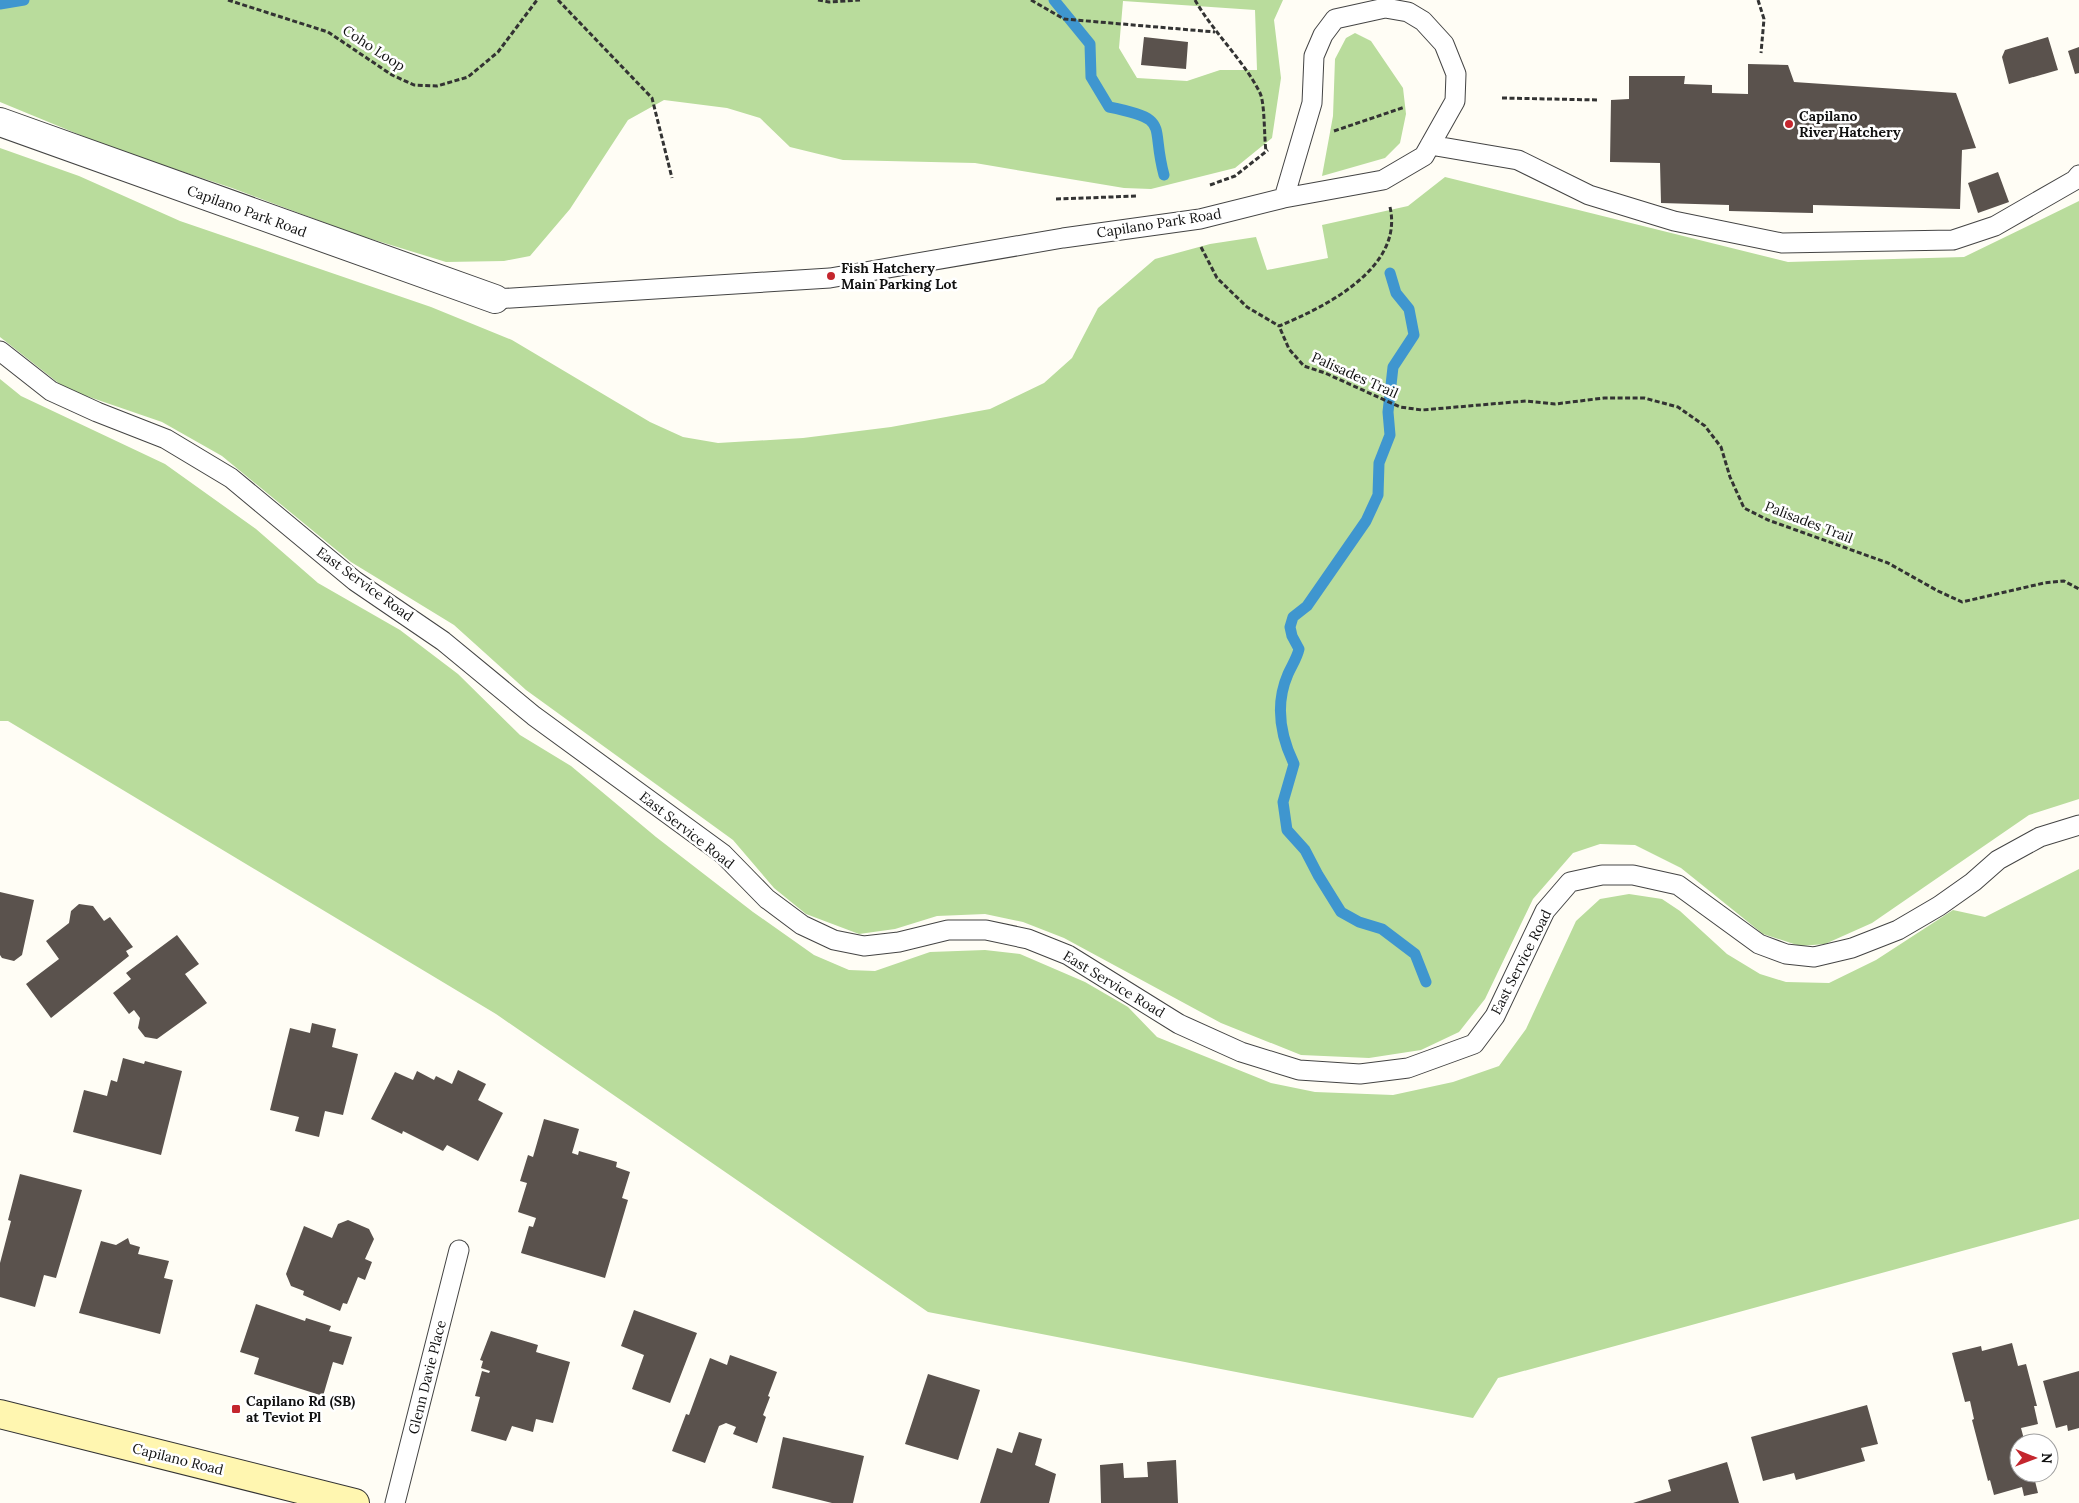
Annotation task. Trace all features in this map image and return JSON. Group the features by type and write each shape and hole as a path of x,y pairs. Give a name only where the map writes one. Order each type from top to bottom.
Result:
{"main road":[{"name":"Capilano Road","path":"0,1414 355,1503"}],"street":[{"name":"Capilano Park Road","path":"0,122 495,299"}],"lane":[{"name":"Capilano Park Road","path":"495,299 830,278 1063,238 1200,219 1284,198 1383,180 1424,156 1455,102 1456,74 1444,44 1423,21 1408,12 1385,8 1335,19 1323,35 1314,56 1312,103 1284,198"},
{"path":"1430,145 1518,160 1589,194 1674,221 1782,243 1953,240 1995,226 2075,180 2079,175"},
{"name":"East Service Road","path":"0,351 51,391 166,439 232,478 355,580 443,641 534,716 723,854 767,899 802,925 834,940 864,946 899,942 948,930 986,930 1028,939 1068,955 1179,1024 1241,1052 1299,1070 1360,1074 1408,1068 1474,1044 1495,1016 1545,912 1570,882 1602,875 1633,874 1678,885 1759,944 1786,954 1814,956 1852,948 1898,930 1939,906 1973,882 1998,860 2040,837 2079,824"},
{"name":"Glenn Davie Place","path":"395,1503 459,1250"}],"path":[{"name":"Coho Loop","path":"228,0 328,32 392,75 414,85 437,86 468,77 498,52 538,0"},
{"path":"558,0 652,98 672,178"},
{"path":"818,0 829,2 860,0"},
{"path":"1031,0 1064,19 1215,32"},
{"path":"1195,0 1215,32 1260,94 1266,151"},
{"path":"1758,0 1764,19 1761,53"},
{"path":"1502,98 1598,100"},
{"path":"1331,132 1405,107"},
{"path":"1205,186 1235,176 1271,148"},
{"path":"1056,200 1144,196"},
{"path":"1200,219 1199,243 1217,278 1247,307 1280,326 1317,310 1352,287 1376,261 1391,237 1394,221 1390,206"},
{"name":"Palisades Trail","path":"1280,326 1289,349 1304,366 1325,373 1400,407 1422,410 1526,401 1555,404 1604,398 1644,398 1678,407 1705,426 1721,447 1730,477 1744,508 1768,520 1888,562 1938,591 1962,602 2044,583 2064,582 2079,589"}],"green space":[{"path":"0,0 1283,0 1274,20 1281,78 1272,138 1235,168 1151,189 1124,188 975,163 843,160 790,147 760,118 727,108 664,100 628,120 570,209 530,256 504,261 446,262 355,234 232,188 114,149 0,102","holes":["1123,1 1255,10 1257,70 1220,70 1187,81 1137,78 1119,48"]},
{"path":"1355,33 1371,41 1403,88 1406,114 1400,143 1385,158 1322,176 1333,116 1335,59 1346,38"},
{"path":"0,148 79,176 180,221 431,307 512,340 650,422 683,437 718,443 803,438 891,427 990,409 1044,383 1072,358 1098,308 1155,259 1210,244 1256,237 1267,270 1328,258 1322,225 1408,206 1445,177 1788,262 1964,257 2079,201 2079,799 2029,815 1872,923 1825,944 1800,946 1763,934 1681,868 1635,845 1600,844 1573,853 1533,899 1485,999 1459,1032 1421,1050 1369,1058 1301,1055 1221,1023 1064,938 1023,922 985,914 937,916 895,929 859,934 806,914 774,888 733,840 526,690 454,625 351,562 222,456 162,422 66,389 0,337"},
{"path":"0,379 21,396 165,464 256,529 318,583 400,630 458,674 520,735 571,766 656,837 753,912 814,955 849,970 875,971 930,952 985,950 1020,954 1085,982 1128,1007 1157,1037 1271,1083 1315,1092 1393,1095 1453,1082 1499,1066 1526,1029 1576,921 1600,899 1629,894 1662,899 1680,911 1727,954 1760,974 1786,982 1829,983 1876,960 1953,910 1985,917 2079,869 2079,1219 1498,1378 1473,1418 928,1312 496,1014 8,721 0,721"}],"building":[{"path":"1144,37 1188,42 1186,69 1141,65"},
{"path":"2048,37 2058,70 2009,84 2002,57 2005,50"},
{"path":"2079,47 2079,73 2075,74 2068,51"},
{"name":"Capilano River Hatchery","path":"1748,64 1788,65 1794,82 1956,93 1976,148 1962,150 1960,209 1813,205 1813,213 1729,211 1729,205 1661,203 1660,163 1610,162 1611,100 1629,99 1629,76 1685,76 1684,84 1712,85 1712,93 1748,94"},
{"path":"1998,172 2009,202 1978,213 1968,183"},
{"path":"0,892 34,900 22,955 14,961 2,958 0,955"},
{"path":"79,904 93,906 104,921 110,917 133,947 126,951 129,956 51,1018 26,984 59,959 46,941 69,923 71,911"},
{"path":"177,935 199,964 185,974 207,1003 157,1039 145,1037 138,1028 140,1018 134,1010 129,1014 113,993 131,979 126,973"},
{"path":"312,1023 336,1029 332,1047 358,1054 343,1115 325,1111 319,1137 295,1131 299,1117 270,1110 290,1028 310,1033"},
{"path":"123,1058 144,1064 145,1061 182,1071 161,1155 73,1132 84,1090 107,1096 111,1080 117,1082"},
{"path":"458,1070 486,1084 478,1100 503,1113 478,1161 447,1145 443,1151 403,1131 402,1134 371,1119 395,1072 413,1080 417,1071 434,1080 436,1076 452,1084"},
{"path":"544,1119 579,1129 572,1153 578,1155 579,1151 617,1162 616,1167 630,1172 622,1198 628,1200 605,1278 521,1253 529,1226 533,1227 536,1218 518,1212 527,1183 520,1181 528,1155 533,1157"},
{"path":"20,1174 82,1190 56,1278 44,1275 35,1307 0,1297 0,1263 11,1221 8,1220"},
{"path":"348,1220 369,1229 374,1239 365,1259 372,1262 365,1280 358,1277 347,1304 343,1303 340,1311 303,1295 304,1291 291,1286 286,1274 304,1226 332,1238 338,1224"},
{"path":"128,1238 130,1244 140,1247 138,1254 169,1261 164,1278 173,1280 160,1334 79,1313 101,1241 116,1245"},
{"path":"256,1304 305,1321 306,1318 331,1326 329,1331 352,1337 343,1365 333,1362 323,1396 254,1374 259,1358 240,1352"},
{"path":"634,1310 697,1333 670,1403 632,1389 644,1355 621,1346"},
{"path":"491,1331 538,1345 536,1352 570,1362 553,1423 536,1419 533,1432 512,1426 506,1441 471,1431 480,1397 475,1396 482,1371 489,1373 490,1371 481,1368 483,1361 480,1360"},
{"path":"2012,1343 2018,1366 2026,1364 2037,1406 2034,1406 2038,1424 2021,1428 2022,1433 2009,1433 2009,1483 2036,1483 2038,1493 2024,1496 2022,1487 1994,1495 1990,1480 1988,1481 1972,1420 1974,1419 1970,1401 1965,1402 1952,1353 1981,1346 1982,1351"},
{"path":"730,1355 777,1372 768,1396 770,1397 763,1415 766,1417 757,1443 733,1434 736,1427 726,1423 719,1426 705,1463 672,1451 686,1414 689,1415 710,1358 727,1365"},
{"path":"2079,1371 2079,1428 2068,1431 2067,1425 2056,1428 2043,1381"},
{"path":"928,1374 980,1390 958,1460 905,1444"},
{"path":"1867,1405 1878,1444 1861,1448 1865,1461 1796,1480 1794,1473 1763,1481 1751,1437"},
{"path":"1019,1432 1042,1439 1035,1465 1056,1474 1049,1503 980,1503 997,1448 1012,1453"},
{"path":"783,1437 864,1456 853,1503 832,1503 772,1488"},
{"path":"1176,1460 1178,1503 1101,1503 1100,1465 1123,1463 1124,1478 1148,1477 1147,1462"},
{"path":"1727,1462 1739,1503 1633,1503 1671,1491 1668,1480"}],"waterway":[{"path":"0,4 24,0"},
{"path":"1054,0 1090,44 1091,77 1109,107 1142,116 1155,126 1164,175"},
{"path":"1390,273 1396,293 1409,309 1414,335 1393,367 1388,412 1390,435 1379,463 1378,495 1366,521 1307,606 1293,617 1290,627 1292,636 1299,649 1288,674 1281,697 1280,708 1285,742 1294,764 1283,802 1287,830 1305,850 1341,912 1359,922 1382,929 1415,954 1426,982"}],"place":[{"name":"Capilano River Hatchery","path":"1789,124"},
{"name":"Fish Hatchery Main Parking Lot","path":"831,276"},
{"name":"Capilano Rd (SB) at Teviot Pl","path":"236,1409"}]}
